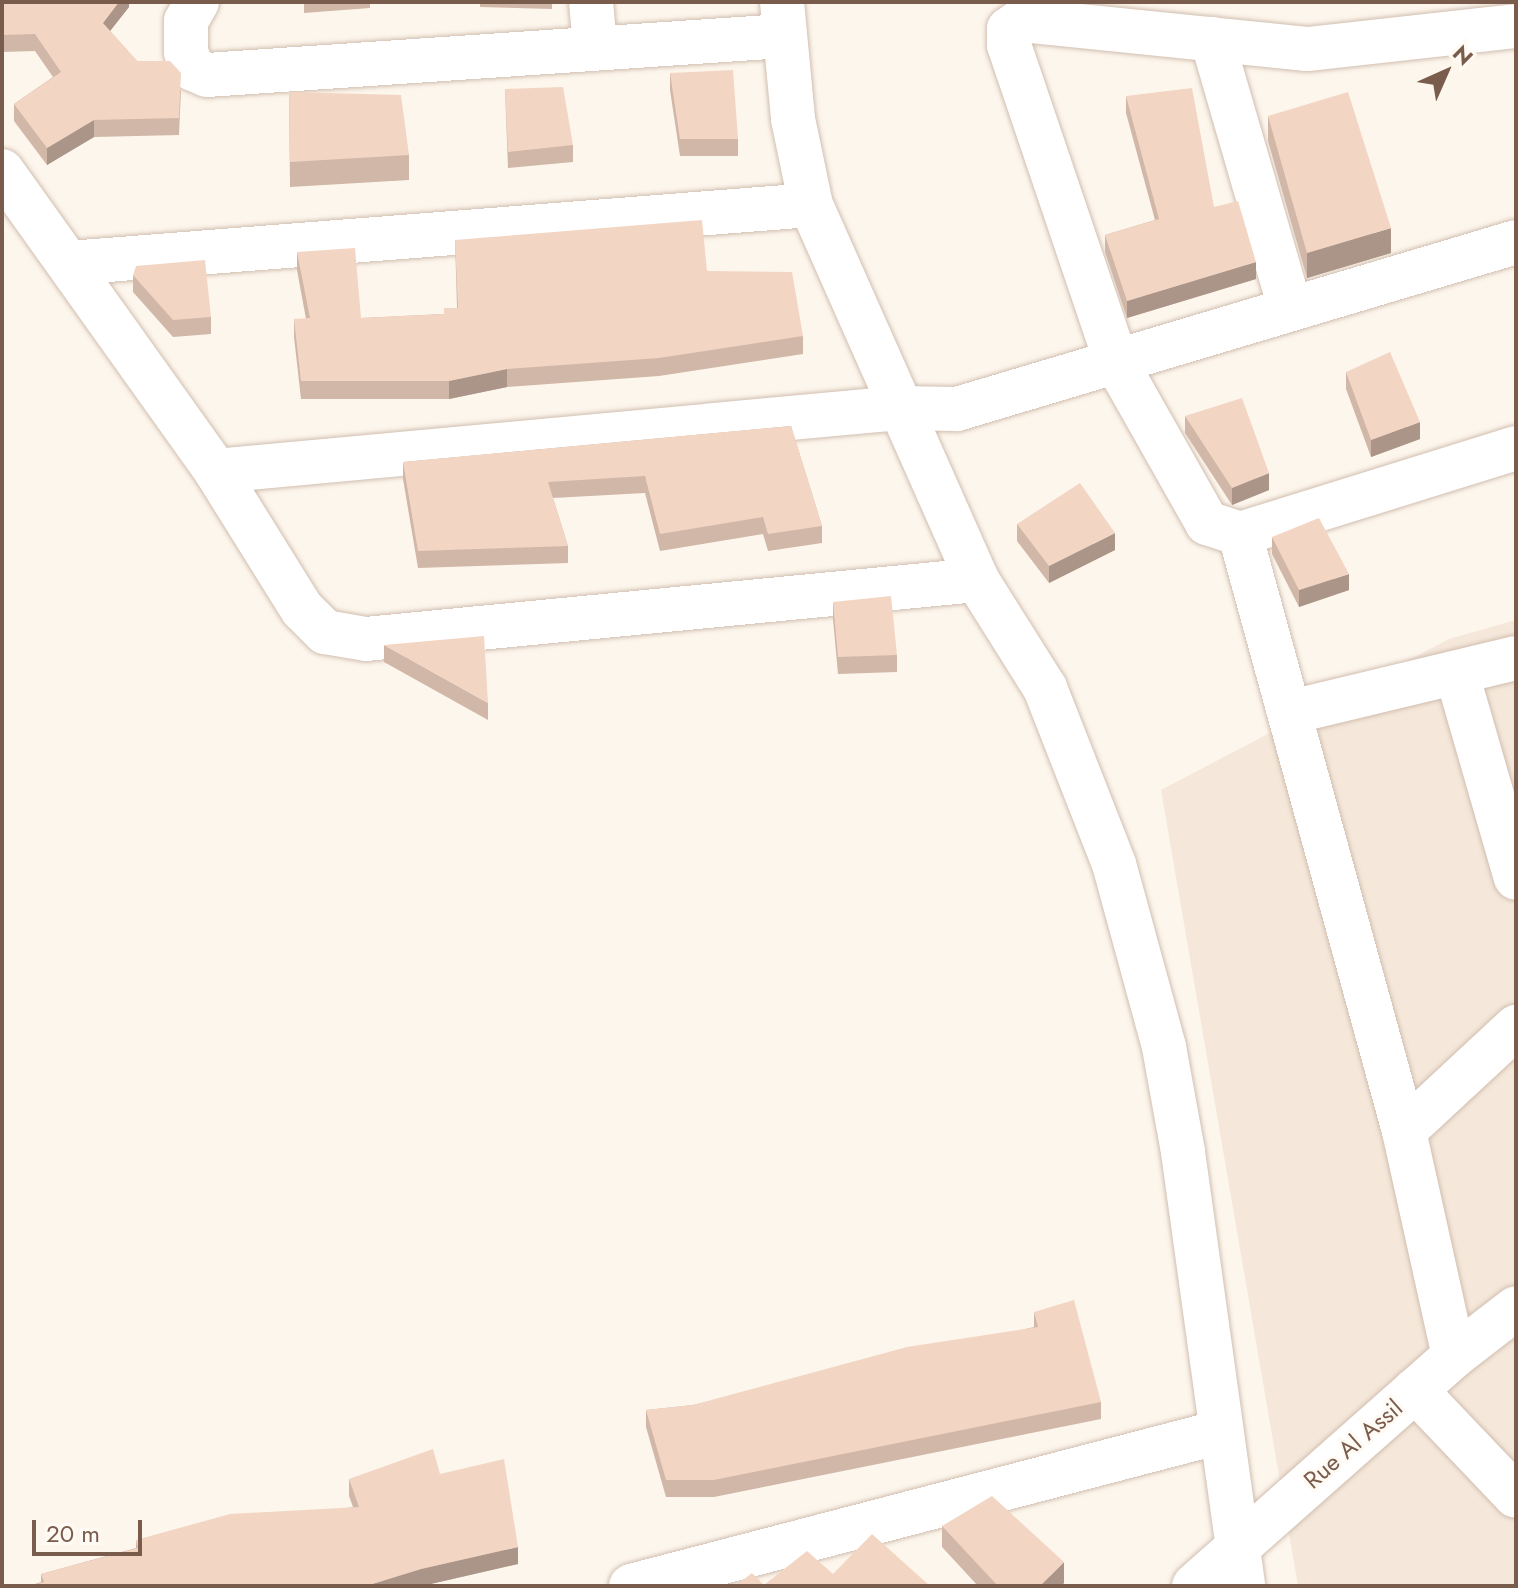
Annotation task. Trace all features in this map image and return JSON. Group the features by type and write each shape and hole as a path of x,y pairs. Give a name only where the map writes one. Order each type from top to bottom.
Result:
{"street":[{"path":"591,2 595,46"},
{"path":"182,8 187,59 193,69 207,75 595,46 783,19 793,119 811,205 977,580 1045,688 1114,864 1164,1047 1240,1566"},
{"path":"1516,26 1307,49 1022,20 1009,29 1009,45 1116,362 1198,512 1218,530 1240,534 1516,448"},
{"path":"1212,39 1290,308"},
{"path":"2,171 216,471 302,609 325,632 349,640 977,580"},
{"path":"69,263 811,205"},
{"path":"216,471 899,408 957,409 1516,242"},
{"path":"1240,534 1404,1131 1454,1356"},
{"path":"1291,712 1516,658"},
{"path":"1457,674 1516,878"},
{"path":"1404,1131 1516,1027"},
{"name":"Rue Al Assil","path":"1194,1586 1240,1566 1415,1390 1516,1308"},
{"path":"1415,1390 1516,1496"},
{"path":"631,1586 1220,1432"}],"shaded area":[{"path":"1516,620 1516,1586 1298,1586 1161,790 1449,639"}],"building":[{"path":"2,2 119,2 103,23 137,61 170,61 181,73 179,118 94,120 47,148 14,104 61,72 35,34 2,35"},
{"path":"733,70 738,139 680,139 670,73"},
{"path":"563,87 573,145 508,152 505,89"},
{"path":"1192,88 1214,207 1238,201 1256,262 1127,301 1105,235 1159,219 1126,96"},
{"path":"289,92 401,95 409,155 290,162"},
{"path":"1348,92 1391,228 1307,253 1268,116"},
{"path":"702,220 707,271 792,272 803,336 659,358 507,369 449,381 301,381 294,319 310,318 297,252 355,248 361,318 444,314 444,308 458,308 455,240"},
{"path":"205,260 211,317 173,320 133,275 136,266"},
{"path":"1390,352 1420,422 1371,440 1346,372"},
{"path":"1242,398 1269,473 1232,488 1185,416"},
{"path":"791,426 822,526 768,534 763,517 660,534 645,476 548,482 568,546 418,551 403,462"},
{"path":"1080,483 1115,533 1049,566 1017,524"},
{"path":"1319,518 1349,574 1299,590 1272,537"},
{"path":"891,596 897,655 838,657 833,602"},
{"path":"484,636 488,703 384,645"},
{"path":"1074,1300 1101,1402 714,1480 666,1480 646,1410 693,1405 907,1347 1038,1327 1034,1312"},
{"path":"433,1449 440,1474 504,1459 518,1547 421,1569 366,1586 29,1586 44,1582 41,1574 138,1548 136,1540 230,1514 359,1507 349,1479"},
{"path":"992,1496 1064,1562 1040,1586 998,1586 942,1526"},
{"path":"872,1534 930,1586 735,1586 752,1573 764,1585 807,1551 833,1574"}]}
